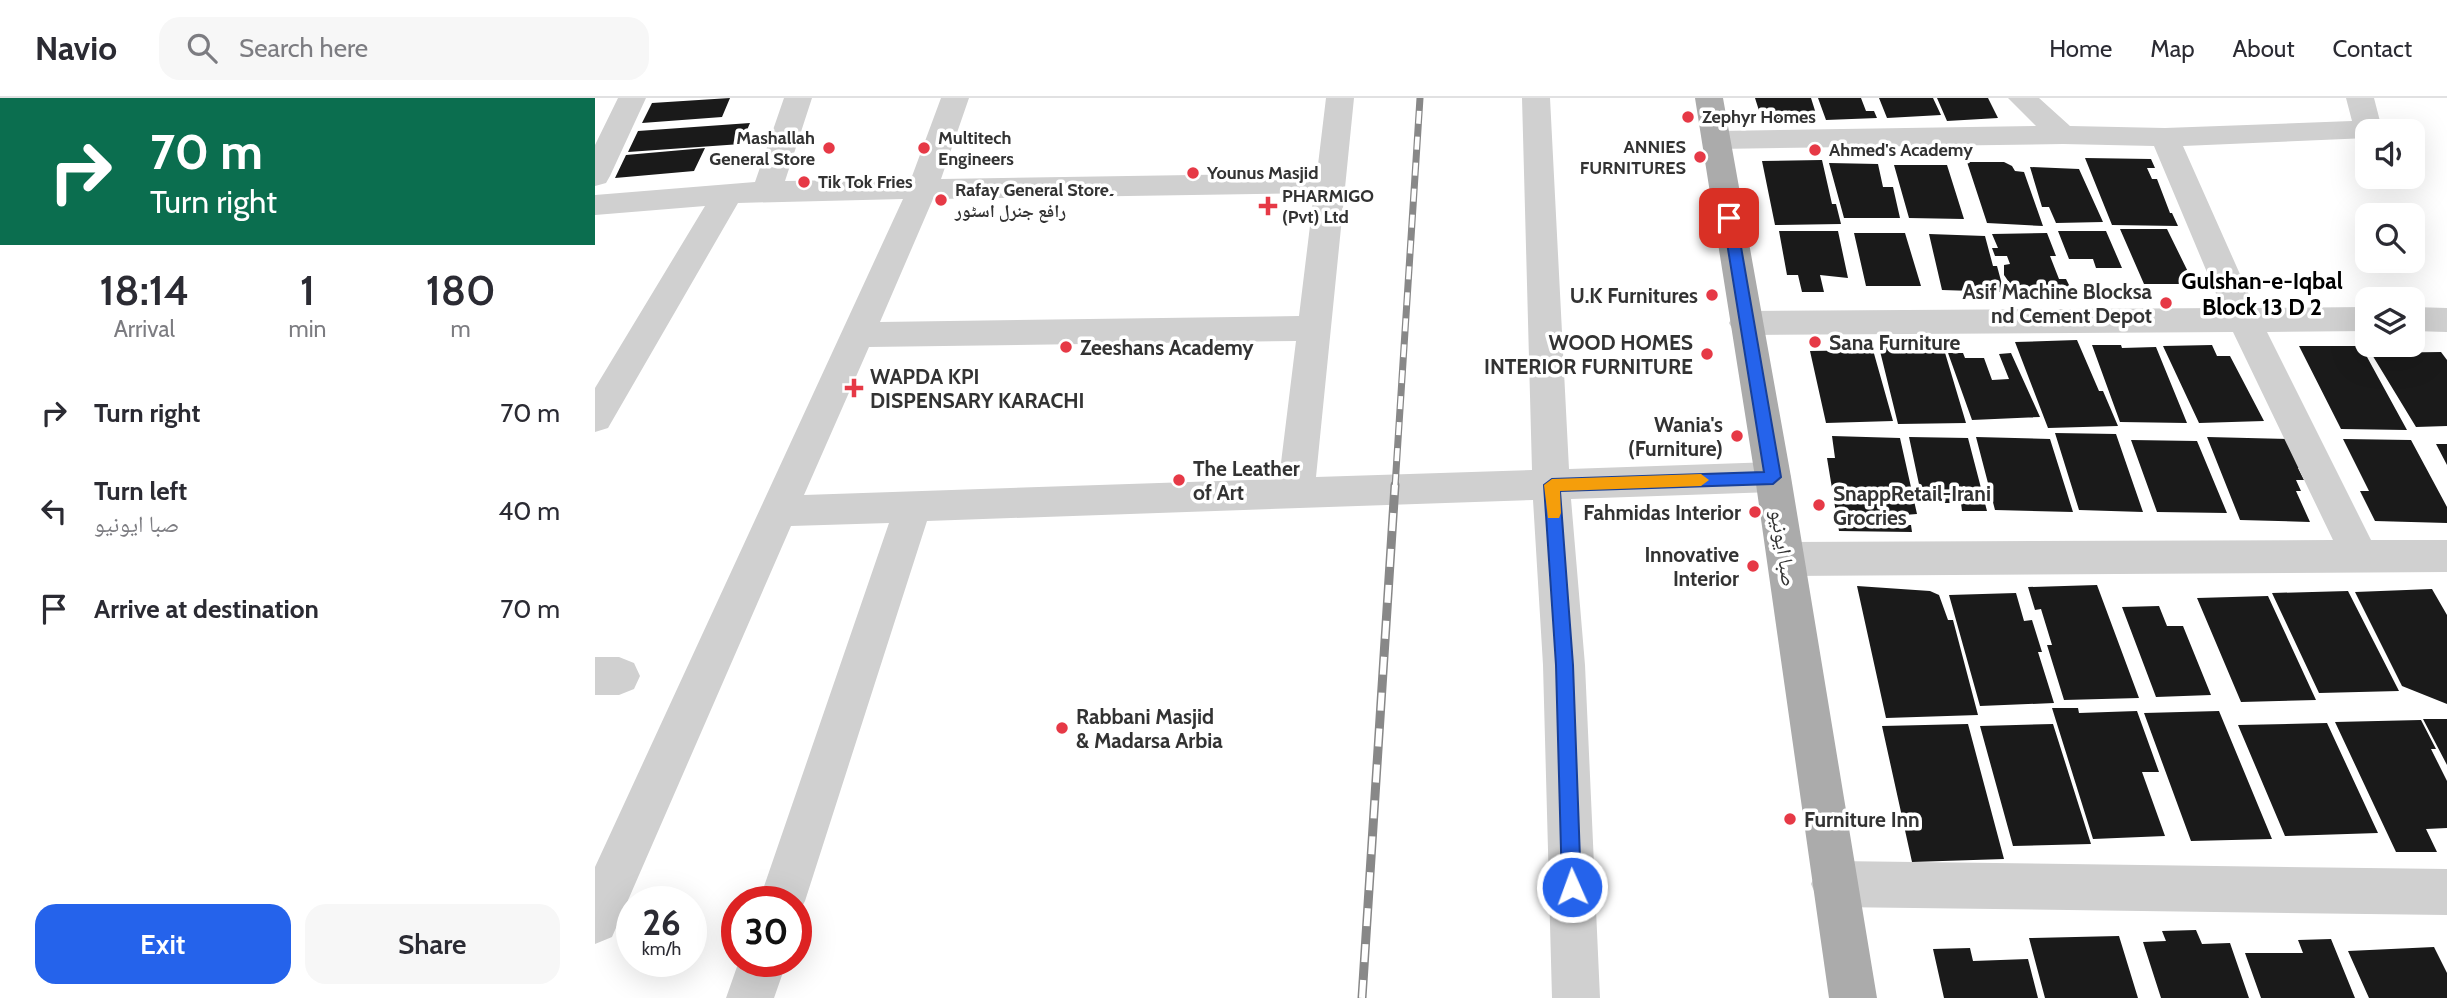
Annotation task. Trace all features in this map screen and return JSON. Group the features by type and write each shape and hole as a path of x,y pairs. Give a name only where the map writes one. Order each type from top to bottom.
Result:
{"main road":[{"name":"صبا ایونیو","path":"1709,98 1773,477 1853,998"}],"street":[{"path":"632,98 596,200 767,191 1331,183"},
{"path":"767,191 798,98"},
{"path":"595,920 923,188 955,98"},
{"path":"1296,494 1340,98"},
{"path":"1536,98 1552,485 1564,665 1576,998"},
{"path":"2022,98 2063,135"},
{"path":"1717,140 2063,135 2165,137 2368,129 2360,98"},
{"path":"2165,137 2243,318 2359,555"},
{"path":"595,418 728,194"},
{"path":"1746,323 2355,319"},
{"path":"2425,319 2447,320"},
{"path":"857,335 1314,328"},
{"path":"778,511 1773,477"},
{"path":"787,886 913,507"},
{"path":"1786,559 2447,556"},
{"path":"1834,884 2447,892"},
{"path":"750,998 757,977"}],"building":[{"path":"730,98 722,117 642,123 652,103"},
{"path":"1755,98 1811,98 1817,117 1781,122 1780,119 1762,120"},
{"path":"1818,98 1861,98 1866,111 1874,111 1877,118 1826,120"},
{"path":"1879,98 1933,98 1941,115 1887,118"},
{"path":"1937,98 1988,98 1998,118 1947,121"},
{"path":"750,123 741,144 628,152 638,131"},
{"path":"705,148 694,171 615,178 626,155"},
{"path":"2085,158 2151,159 2155,168 2147,168 2152,179 2157,179 2178,226 2112,225"},
{"path":"1822,160 1832,204 1836,204 1841,224 1775,225 1762,161"},
{"path":"1967,162 2004,162 2015,171 2024,172 2043,226 1987,223"},
{"path":"1829,163 1878,164 1883,187 1893,187 1900,218 1844,218"},
{"path":"1894,165 1947,165 1964,219 1909,218"},
{"path":"2030,167 2079,169 2103,222 2056,223 2049,207 2042,207"},
{"path":"2120,229 2167,229 2194,284 2144,284"},
{"path":"1779,231 1838,231 1848,278 1820,275 1824,292 1802,292 1798,275 1787,275"},
{"path":"2058,231 2106,231 2122,268 2096,268 2093,259 2069,259"},
{"path":"1854,233 1905,233 1921,286 1866,286"},
{"path":"2047,233 2056,256 2050,256 2059,279 2066,279 2070,287 2013,288 2004,275 2004,265 2010,264 2007,256 1995,256 1992,248 1998,248 1992,234"},
{"path":"1929,234 1985,236 2004,292 1942,290"},
{"path":"2077,340 2118,426 2048,428 2015,342"},
{"path":"2092,345 2156,347 2187,423 2120,422"},
{"path":"2212,345 2217,356 2230,356 2264,421 2199,423 2163,346"},
{"path":"1943,346 1966,423 1898,424 1879,347"},
{"path":"2299,346 2355,346 2355,357 2367,357 2407,430 2341,429"},
{"path":"1873,350 1893,421 1826,423 1810,351"},
{"path":"2425,352 2441,352 2447,360 2447,426 2416,427 2373,357 2425,357"},
{"path":"1948,353 1963,353 1965,358 1984,358 1992,380 2009,379 1999,354 2011,353 2040,417 1972,420"},
{"path":"2055,433 2116,434 2143,512 2079,510"},
{"path":"1832,436 1900,438 1917,514 1904,515 1905,525 1911,525 1912,532 1839,531 1827,458 1835,458"},
{"path":"1909,437 1968,438 1987,511 1962,511 1961,503 1923,503"},
{"path":"1976,437 2050,439 2073,512 1995,510"},
{"path":"2207,437 2290,439 2303,468 2298,468 2304,480 2296,480 2301,491 2296,491 2310,522 2240,520"},
{"path":"2343,439 2411,440 2447,507 2447,523 2375,521 2360,491 2369,491"},
{"path":"2131,440 2197,441 2227,513 2157,512"},
{"path":"2436,444 2447,444 2447,465"},
{"path":"2097,585 2139,698 2064,700 2047,645 2052,645 2041,609 2035,610 2028,587"},
{"path":"1857,586 1930,591 1939,595 1948,620 1953,620 1978,715 1886,718"},
{"path":"2432,589 2447,615 2447,704 2402,686 2355,592"},
{"path":"2348,591 2399,691 2319,693 2272,593"},
{"path":"2016,593 2024,621 2032,620 2042,652 2038,652 2054,703 1980,706 1949,595"},
{"path":"2268,596 2316,700 2241,702 2197,598"},
{"path":"2159,606 2167,626 2183,626 2211,695 2156,697 2122,607"},
{"path":"2052,708 2078,708 2079,713 2137,711 2159,772 2142,772 2165,836 2093,839"},
{"path":"2219,711 2272,839 2191,841 2144,713"},
{"path":"2423,719 2447,719 2447,765"},
{"path":"2421,720 2436,749 2431,749 2447,781 2447,828 2426,829 2437,852 2396,852 2335,722"},
{"path":"2327,723 2378,833 2285,836 2238,725"},
{"path":"1968,724 2004,859 1912,862 1882,726"},
{"path":"2053,724 2091,844 2013,846 1980,726"},
{"path":"2196,930 2202,944 2230,943 2249,998 2161,998 2143,942 2166,941 2162,931"},
{"path":"2119,936 2138,998 2045,998 2029,938"},
{"path":"2331,939 2355,998 2261,998 2245,953 2303,953 2298,940"},
{"path":"2434,947 2447,973 2447,998 2369,998 2348,951"},
{"path":"1970,948 1973,961 2028,959 2038,998 1944,998 1933,949"}],"railway":[{"path":"1395,487 1420,98"},
{"path":"1362,998 1395,485"}],"slow traffic":[{"path":"1553,513 1552,485 1701,480"}],"place":[{"name":"Zephyr Homes","path":"1688,117"},
{"name":"Mashallah General Store","path":"829,148"},
{"name":"Multitech Engineers","path":"924,148"},
{"name":"Ahmed's Academy","path":"1815,150"},
{"name":"ANNIES FURNITURES","path":"1700,157"},
{"name":"Younus Masjid","path":"1193,173"},
{"name":"Tik Tok Fries","path":"804,182"},
{"name":"Rafay General Store۔ رافع جنرل اسٹور","path":"941,200"},
{"name":"PHARMIGO (Pvt) Ltd","path":"1268,206"},
{"name":"U.K Furnitures","path":"1712,295"},
{"name":"Asif Machine Blocksa nd Cement Depot","path":"2166,303"},
{"name":"Sana Furniture","path":"1815,342"},
{"name":"Zeeshans Academy","path":"1066,347"},
{"name":"WOOD HOMES INTERIOR FURNITURE","path":"1707,354"},
{"name":"WAPDA KPI DISPENSARY KARACHI","path":"854,388"},
{"name":"Wania's (Furniture)","path":"1737,436"},
{"name":"The Leather of Art","path":"1179,480"},
{"name":"SnappRetail-Irani Grocries","path":"1819,505"},
{"name":"Fahmidas Interior","path":"1755,512"},
{"name":"Innovative Interior","path":"1753,566"},
{"name":"Rabbani Masjid & Madarsa Arbia","path":"1062,728"},
{"name":"Furniture Inn","path":"1790,819"}],"district":[{"name":"Gulshan-e-Iqbal Block 13 D 2","path":"2262,294"}],"route":[{"path":"1572,887 1564,665 1552,485 1773,477 1729,218"}]}
